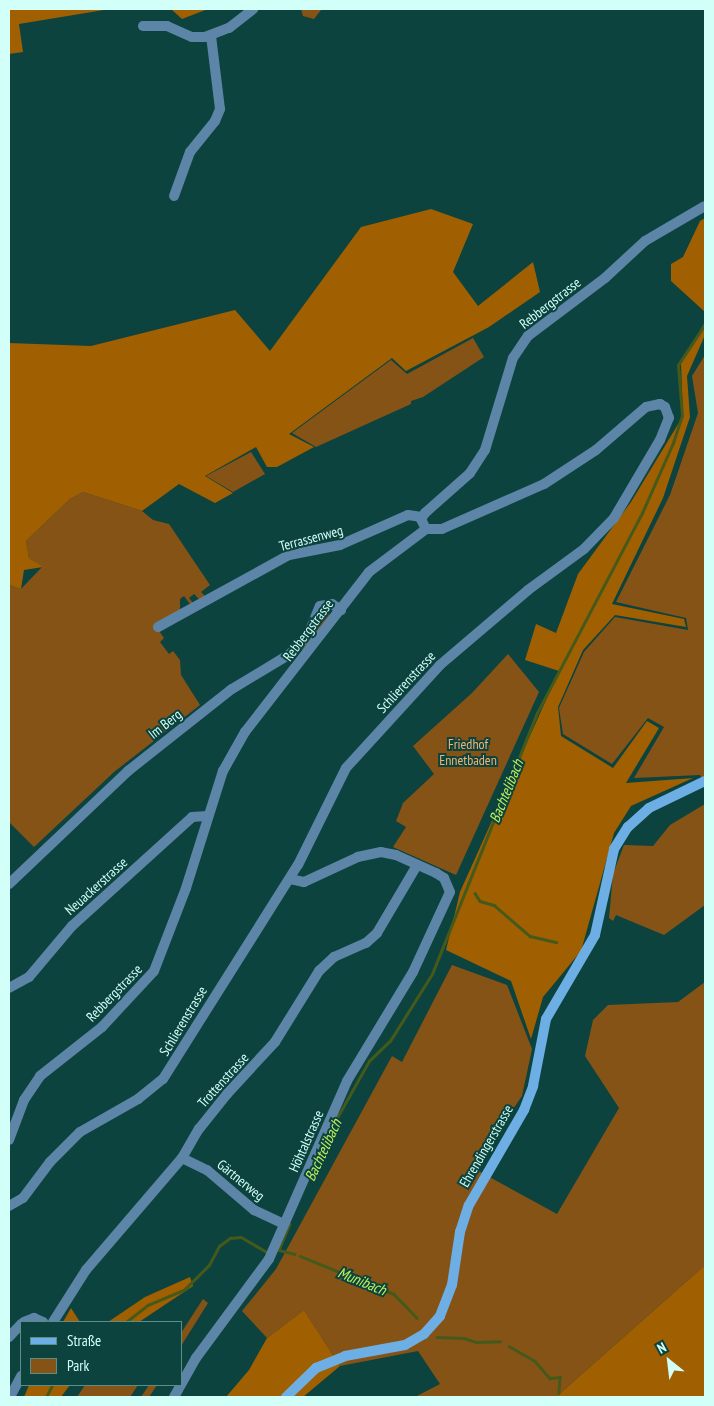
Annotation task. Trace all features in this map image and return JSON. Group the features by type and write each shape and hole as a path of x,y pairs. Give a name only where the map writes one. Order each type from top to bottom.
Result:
{"main road":[{"name":"Ehrendingerstrasse","path":"286,1397 316,1368 345,1356 405,1345 424,1334 440,1316 452,1285 460,1232 469,1205 524,1110 532,1086 546,1019 595,935 614,850 628,828 648,808 705,781"}],"street":[{"path":"143,26 167,26 192,36 211,36 229,28 253,9"},
{"path":"174,196 190,152 215,121 220,109 211,36"},
{"name":"Rebbergstrasse","path":"422,516 470,473 485,450 513,358 528,336 605,278 645,241 705,206"},
{"name":"Schlierenstrasse","path":"9,1206 28,1193 50,1162 74,1137 138,1099 163,1079 290,878 326,812 341,776 366,745 463,644 584,549 614,518 660,440 669,418 665,407 660,404 646,407 596,450 544,484 442,529 426,529"},
{"name":"Terrassenweg","path":"158,627 289,555 347,542 408,515 422,516"},
{"path":"422,516 426,529"},
{"name":"Rebbergstrasse","path":"9,1140 24,1100 40,1076 102,1027 154,971 186,888 222,771 245,732 383,558 426,529"},
{"name":"Im Berg","path":"9,884 128,771 232,689 290,654 308,635 320,606 332,604 341,610"},
{"name":"Neuackerstrasse","path":"9,988 29,977 72,926 192,817 208,816"},
{"path":"290,878 304,882 374,853 396,855 417,865"},
{"name":"Höhtalstrasse","path":"182,1383 196,1358 269,1260 347,1081 413,972 443,914 450,889 444,878 417,865"},
{"name":"Trottenstrasse","path":"54,1321 86,1270 182,1158 200,1128 227,1094 275,1042 319,970 334,958 366,942 377,933 417,865"},
{"name":"Gärtnerweg","path":"182,1158 208,1170 254,1210 284,1224"},
{"path":"26,1321 31,1318 40,1321"},
{"path":"9,1336 20,1326"},
{"path":"10,1397 20,1378"},
{"name":"Höhtalstrasse","path":"174,1397 180,1386"}],"green space":[{"path":"301,9 321,10 314,19 303,16"},
{"path":"473,338 484,357 423,397 411,401 411,404 316,447 292,433 391,360 407,374"},
{"path":"705,355 705,785 700,775 634,778 664,727 648,718 612,764 563,734 559,708 584,652 615,617 688,630 686,618 616,602 670,495 698,413 692,376"},
{"path":"251,452 265,474 233,492 206,476"},
{"path":"83,492 142,511 153,520 169,524 210,585 201,592 207,598 199,599 194,594 189,598 193,603 190,604 184,596 180,599 180,610 154,624 164,638 160,642 169,654 173,651 180,660 181,675 200,705 114,772 34,847 9,822 9,585 21,589 42,567 29,558 26,541 70,499"},
{"path":"328,609 329,616 304,649 302,648 323,610"},
{"name":"Friedhof Ennetbaden","path":"508,654 539,692 456,875 393,847 406,827 396,821 403,803 434,774 413,746 472,693"},
{"path":"705,804 705,905 664,935 616,915 613,921 609,918 613,874 624,845 653,846 670,825"},
{"path":"452,965 507,985 532,1049 522,1096 473,1168 557,1214 619,1108 585,1056 593,1020 608,1005 678,1002 705,982 705,1265 556,1397 415,1397 440,1384 418,1351 340,1366 304,1310 267,1338 242,1311 276,1269 392,1056 402,1062"},
{"path":"203,1299 208,1303 182,1344 182,1331"},
{"path":"84,1386 137,1386 130,1397 77,1397"},
{"path":"148,1386 156,1386 149,1397 141,1397"}],"shaded area":[{"path":"9,9 110,9 19,24 23,52 9,54"},
{"path":"171,9 208,9 182,19"},
{"path":"431,209 473,224 453,272 478,306 533,262 540,292 489,327 406,371 392,358 289,434 314,447 277,467 267,467 256,447 205,476 233,493 215,503 179,484 142,511 83,492 70,499 26,541 29,558 43,567 24,570 21,589 9,585 9,343 91,346 235,310 270,351 361,227"},
{"path":"705,218 705,312 671,281 671,264 683,257 700,221"},
{"path":"705,322 705,335 687,376 690,417 663,498 612,604 684,619 686,627 615,615 583,650 558,707 561,736 613,768 647,721 659,728 626,783 693,778 631,806 614,833 581,951 543,997 531,1039 511,981 446,950 460,892 559,671 525,660 536,624 556,633 578,574 631,502 683,416 681,364"},
{"path":"705,1265 705,1397 556,1397"},
{"path":"190,1277 193,1286 140,1321 109,1321 145,1297"},
{"path":"71,1308 79,1321 64,1321"},
{"path":"304,1310 340,1366 303,1397 226,1397 249,1370 267,1338"},
{"path":"29,1386 69,1386 61,1397 24,1397"}],"waterway":[{"name":"Bachtelibach","path":"329,1132 369,1061 390,1041 432,974 537,713 642,513 673,443 682,416 678,365 705,324"},
{"path":"475,893 480,901 494,905 530,936 556,942"},
{"name":"Bachtelibach","path":"290,1224 279,1250 295,1254"},
{"name":"Bachtelibach","path":"127,1321 148,1305 184,1290 209,1265 219,1246 230,1238 241,1237 267,1252"},
{"name":"Munibach","path":"300,1256 394,1294 417,1318"},
{"name":"Munibach","path":"437,1337 464,1338 476,1342 500,1341"},
{"name":"Munibach","path":"509,1346 535,1361 550,1378 560,1377 559,1393"},
{"name":"Bachtelibach","path":"46,1397 52,1386"}]}
